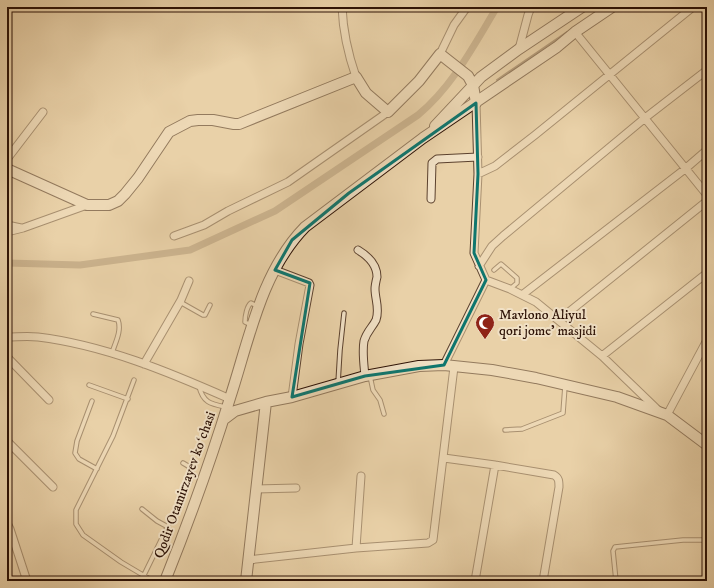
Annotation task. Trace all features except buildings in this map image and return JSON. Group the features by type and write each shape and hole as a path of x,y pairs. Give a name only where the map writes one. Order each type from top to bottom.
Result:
{"main road":[{"path":"423,138 470,80 582,7"},
{"path":"423,138 557,47 575,32 612,7"},
{"path":"7,169 87,205 109,204 118,201 138,178 169,132 190,121 205,119 239,124 356,78 366,92 388,112 444,57 470,80 476,103"},
{"name":"Qodir Otamirzayev koʻchasi","path":"165,581 187,524 229,403 259,306 286,248 304,227 423,138"},
{"path":"223,420 235,411 266,402 292,397 367,375 419,366 449,366 492,370 617,396 663,413 707,445"},
{"path":"246,581 266,402"}],"street":[{"path":"342,7 342,22 349,58 356,78"},
{"path":"444,57 454,25 467,7"},
{"path":"518,49 531,7"},
{"path":"478,174 495,166 692,7"},
{"path":"575,32 707,195"},
{"path":"479,266 492,246 645,118 707,70"},
{"path":"476,103 478,174 474,253 486,280 522,294 536,302 602,356 663,413 707,340"},
{"path":"7,159 43,112"},
{"path":"174,236 204,225 228,211 288,182 388,112"},
{"path":"522,294 685,169 707,150"},
{"path":"431,199 432,166 434,160 478,157"},
{"path":"559,320 707,201"},
{"path":"7,232 23,228 87,205"},
{"path":"7,225 23,228"},
{"path":"358,250 366,254 372,261 377,276 375,289 378,310 375,320 368,330 364,344 367,375"},
{"path":"275,270 309,283 310,285 299,344 292,397"},
{"path":"602,356 707,273"},
{"path":"248,560 356,548 428,543 433,541 444,458 449,366 486,280"},
{"path":"144,364 180,302 189,281"},
{"path":"7,338 36,337 80,345 111,354 144,364 199,385 229,403"},
{"path":"7,357 49,400"},
{"path":"7,441 53,488"},
{"path":"444,458 495,465 557,477 559,481 543,581"},
{"path":"474,581 495,465"},
{"path":"356,548 361,476"},
{"path":"256,489 296,488"},
{"path":"7,523 27,581"}],"lane":[{"path":"494,270 500,264 517,278 517,283 510,289"},
{"path":"180,302 203,315 205,315 209,310 210,305"},
{"path":"93,314 118,320 119,324 117,338 111,354"},
{"path":"338,384 340,343 344,314"},
{"path":"367,375 380,400 384,414"},
{"path":"134,380 113,436 76,510 76,524 83,535 121,562 153,581"},
{"path":"89,385 128,399"},
{"path":"199,385 202,397 207,402 229,403"},
{"path":"505,430 522,429 563,414 565,385"},
{"path":"92,401 77,440 75,453 79,459 96,469"},
{"path":"144,575 183,497 191,476 191,467 183,462"},
{"path":"142,509 157,521 168,527"},
{"path":"616,581 613,551 615,547 683,540 707,540"}],"highlighted area":[{"path":"476,103 478,174 474,253 486,280 444,365 365,376 292,397 310,283 275,270 292,240 349,193"}],"waterway":[{"path":"7,263 80,265 190,250 275,211 418,115 430,104 442,91 462,64 497,7"},
{"path":"497,80 567,32"}],"place":[{"name":"Mavlono Aliyul qori jome' masjidi","path":"485,340"}]}
